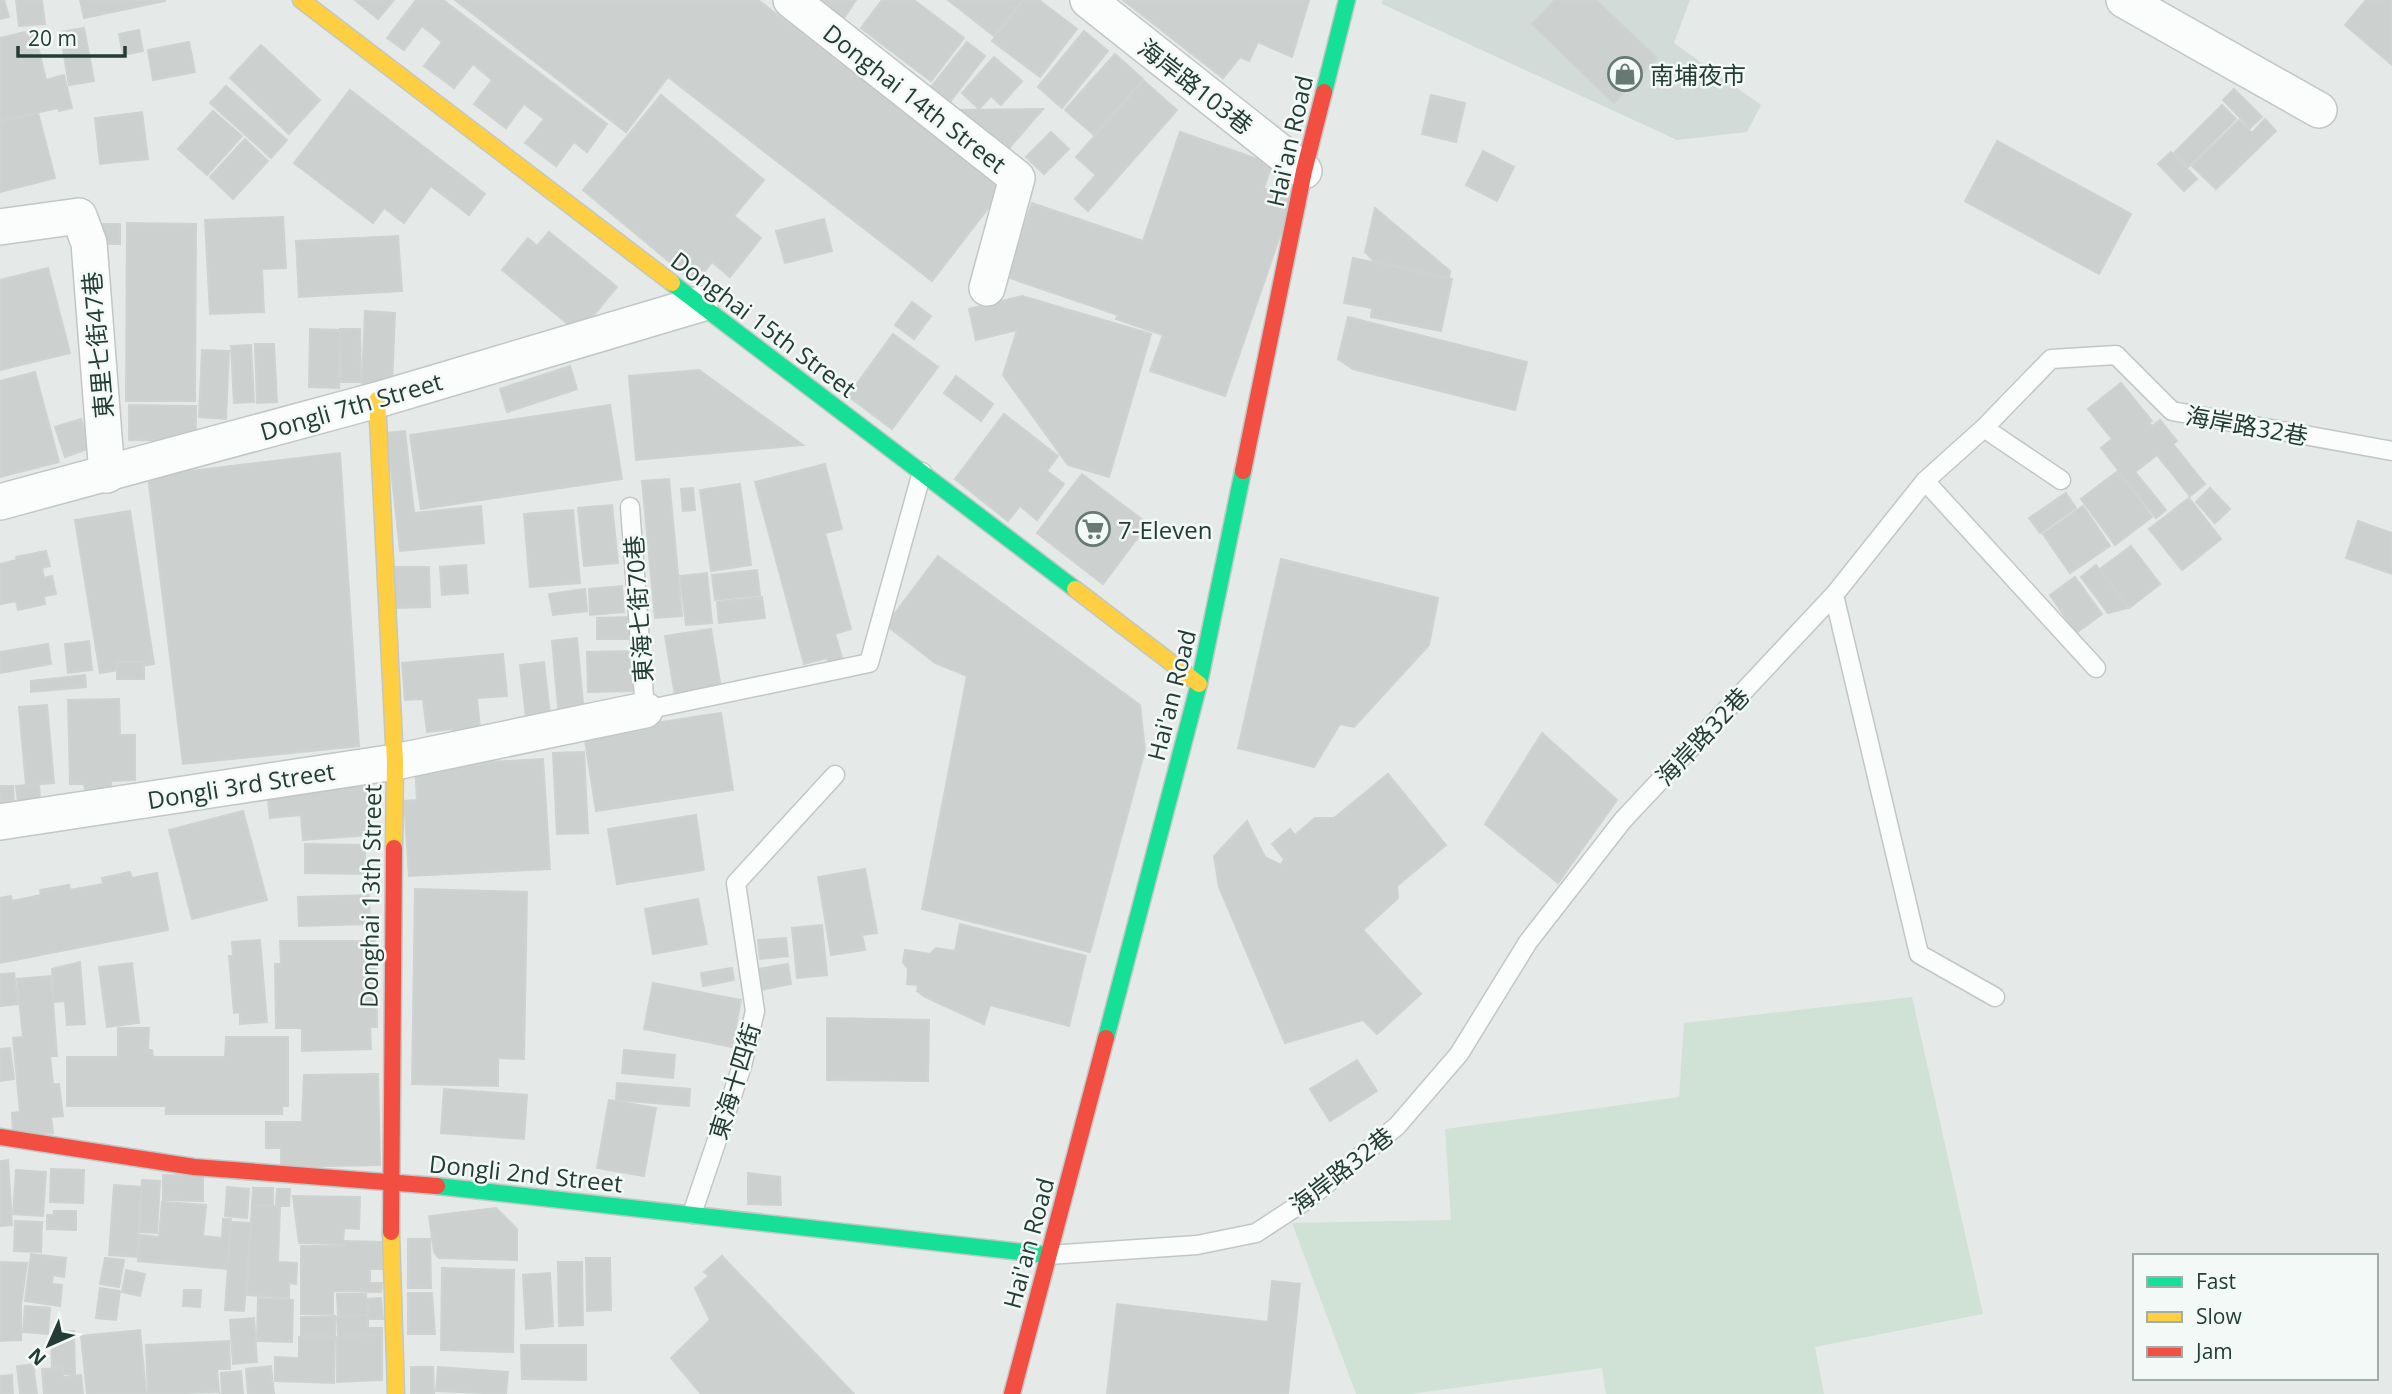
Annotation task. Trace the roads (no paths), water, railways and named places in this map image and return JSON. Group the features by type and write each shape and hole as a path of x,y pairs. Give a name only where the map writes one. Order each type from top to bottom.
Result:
{"street":[{"name":"Donghai 14th Street","path":"791,0 1017,178 987,288"},
{"name":"海岸路103巷","path":"1088,0 1304,172"},
{"name":"Hai'an Road","path":"1012,1394 1199,684 1304,172 1347,0"},
{"path":"2124,0 2319,110"},
{"name":"Donghai 15th Street","path":"319,5 700,303 1199,684"},
{"name":"東里七街47巷","path":"0,227 79,216 89,243 107,475"},
{"name":"Dongli 7th Street","path":"0,502 377,400 700,303"},
{"name":"Donghai 13th Street","path":"377,400 395,762 388,1181 396,1394"},
{"name":"Dongli 3rd Street","path":"0,822 395,762 645,710"},
{"name":"Dongli 2nd Street","path":"0,1138 194,1167 388,1181 1048,1255"}],"lane":[{"name":"海岸路32巷","path":"1048,1255 1197,1245 1256,1233 1308,1199 1397,1126 1459,1054 1528,942 1623,820 1834,594 1925,481 1984,428 2051,359 2116,355 2172,411 2392,451"},
{"path":"1984,428 2061,480"},
{"path":"645,710 869,663 922,472"},
{"path":"1925,481 2096,668"},
{"name":"東海七街70巷","path":"631,507 645,710"},
{"path":"1834,594 1919,954 1995,997"},
{"name":"東海十四街","path":"692,1214 742,1066 755,1012 736,883 835,775"}],"place":[{"name":"南埔夜市","path":"1625,74"},
{"name":"7-Eleven","path":"1093,529"}]}
